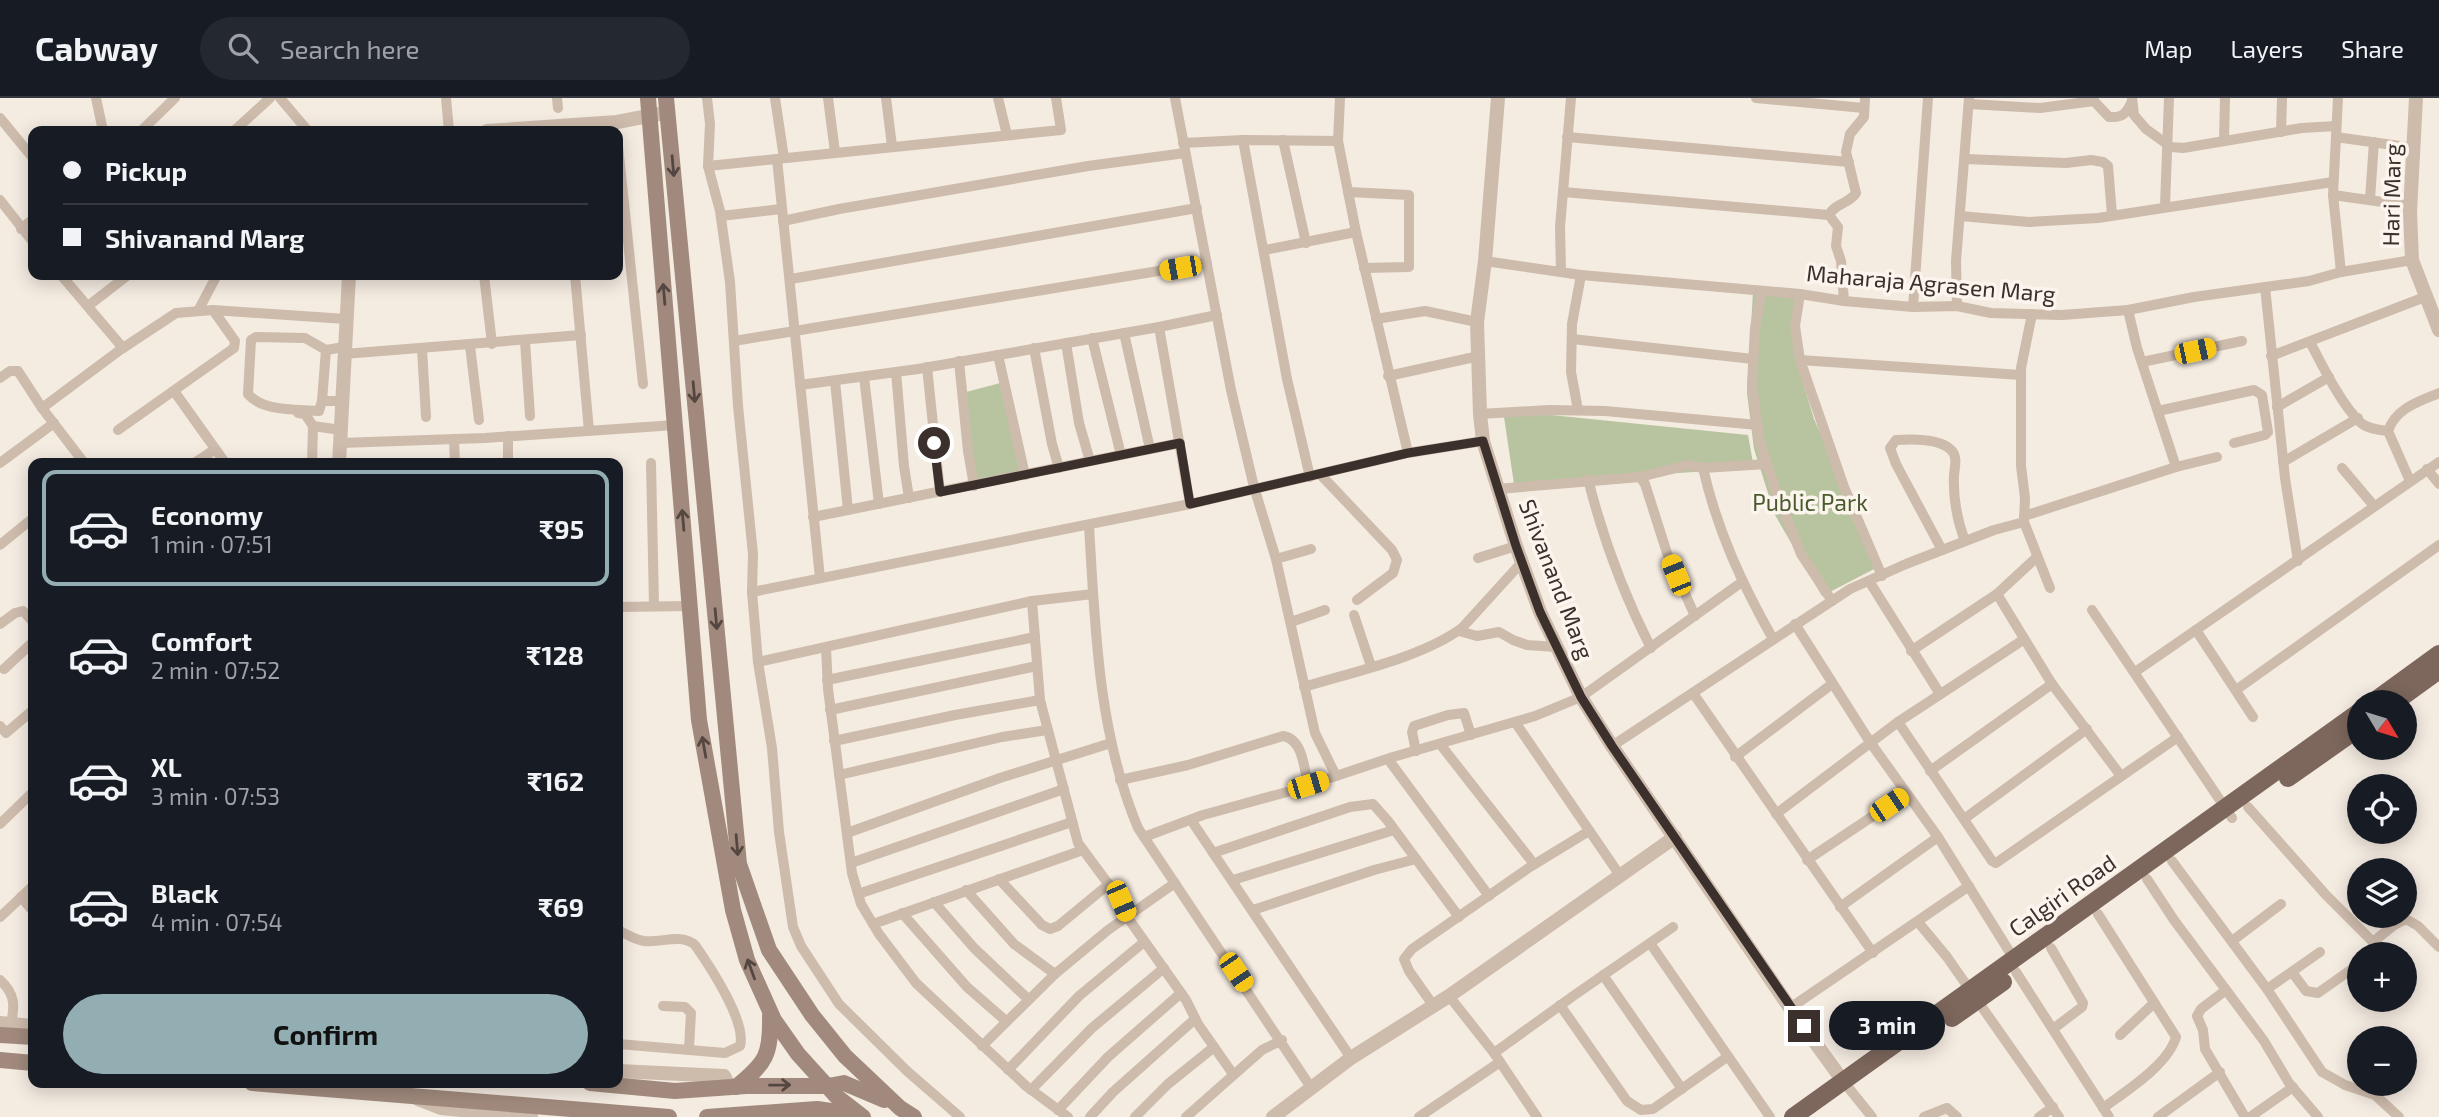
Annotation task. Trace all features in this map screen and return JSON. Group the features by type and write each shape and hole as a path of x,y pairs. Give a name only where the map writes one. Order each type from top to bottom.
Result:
{"main road":[{"path":"649,98 699,720 733,910 747,960 770,1013 798,1054 836,1088 861,1116"},
{"path":"667,105 739,864 769,950 812,1016 845,1056 907,1112"},
{"path":"2390,690 2439,654"},
{"path":"2412,690 2439,670"},
{"name":"Calgiri Road","path":"2015,965 2051,948 2172,861 2347,721"},
{"name":"Calgiri Road","path":"1793,1117 1847,1086 2229,814 2248,807 2347,736"},
{"path":"733,1088 749,1077 766,1057 770,1043 770,1013"},
{"path":"5,1029 28,1036"},
{"path":"817,1109 836,1088 845,1056"},
{"path":"0,1059 28,1062"},
{"path":"623,1086 675,1091 807,1084 836,1088 907,1112"},
{"name":"Calgiri Road","path":"1814,1117 1847,1086"},
{"path":"310,1088 669,1117"},
{"path":"675,1091 677,1117"},
{"path":"707,1117 775,1115 817,1109 861,1116"}],"street":[{"path":"96,98 102,126"},
{"path":"239,126 270,98"},
{"path":"280,98 304,126"},
{"path":"446,98 449,126"},
{"path":"707,98 710,124 708,166 721,216 730,282 753,554 752,592 758,662 772,748 787,898 793,926 801,946 839,1004 907,1071 960,1117"},
{"path":"775,98 781,209 791,279 820,578"},
{"path":"828,98 835,152"},
{"path":"886,98 892,146"},
{"path":"998,98 1007,135"},
{"path":"708,166 1062,130 1056,98"},
{"path":"1175,98 1231,390 1254,487 1276,559 1315,733 1336,776"},
{"path":"1340,98 1338,141 1388,376 1408,453"},
{"name":"Shivanand Marg","path":"1498,98 1485,261 1477,322 1480,414 1483,441 1516,546 1540,612 1581,697 1790,1008 1847,1086"},
{"path":"1561,272 1560,227 1572,98"},
{"path":"1756,98 1865,103 1861,123 1850,134 1846,152 1856,193 1851,200 1837,206 1829,215"},
{"path":"1913,307 1928,98"},
{"path":"2165,206 2169,98"},
{"path":"2224,141 2225,98"},
{"path":"2281,132 2282,98"},
{"path":"2338,98 2333,195 2341,272"},
{"name":"Hari Marg","path":"2416,98 2411,206 2413,260 2439,330"},
{"path":"147,126 172,99"},
{"path":"2132,99 2134,115 2146,129 2171,147 2183,148 2281,132 2336,132 2374,142 2414,148"},
{"path":"1957,306 1956,261 1969,101 2094,101 2109,117 2119,118 2127,112 2132,99"},
{"path":"583,126 650,117 667,105"},
{"path":"0,118 28,152"},
{"path":"1567,137 1849,162"},
{"path":"1243,140 1287,379 1315,476 1392,550 1397,560 1393,573 1357,600"},
{"path":"783,221 1184,148 1243,140 1338,141"},
{"path":"1283,140 1306,243"},
{"path":"2370,199 2374,142"},
{"path":"1965,159 2015,163 2091,160 2103,162 2108,166 2111,181 2112,215"},
{"path":"1959,216 2029,222 2112,215 2333,182"},
{"path":"1348,192 1409,195 1409,267 1364,268"},
{"path":"1563,192 1829,215"},
{"path":"2333,195 2411,206"},
{"path":"0,200 28,237"},
{"path":"791,279 1197,208"},
{"path":"721,216 781,209"},
{"path":"1829,215 1838,228 1836,246 1841,261 1844,301"},
{"path":"21,229 28,223"},
{"path":"623,228 643,384"},
{"path":"1265,250 1356,232"},
{"name":"Maharaja Agrasen Marg","path":"1485,261 1581,275 1800,293 1844,301 1913,307 1957,306 1991,313 2094,314 2309,281 2341,272 2413,260"},
{"path":"734,341 1207,263"},
{"path":"1578,410 1571,372 1572,339 1581,275"},
{"path":"67,280 124,348"},
{"path":"88,306 122,280"},
{"path":"198,311 213,280"},
{"path":"339,458 349,280"},
{"path":"485,280 492,344"},
{"path":"576,280 589,430"},
{"path":"2265,287 2283,462 2298,561"},
{"path":"1762,290 1755,328 1752,385 1758,425 1767,464 1801,554 1832,600"},
{"path":"1800,293 1795,326 1800,360 1844,487 1882,576"},
{"path":"2271,356 2425,297"},
{"path":"43,408 176,313 213,310 346,319"},
{"path":"118,430 234,348 235,341 213,310"},
{"path":"2128,310 2176,467"},
{"path":"1376,319 1425,311 1477,322"},
{"path":"2032,314 2021,375 2024,519 2050,587"},
{"path":"800,385 927,367 1217,315"},
{"path":"1159,327 1190,504"},
{"path":"1124,333 1150,449"},
{"path":"326,350 319,411 267,406 248,394 251,340 256,337 305,338 326,350 344,350 422,349 581,335"},
{"path":"1092,338 1121,455"},
{"path":"1572,339 1753,359"},
{"path":"525,341 530,416"},
{"path":"2142,362 2242,341"},
{"path":"2310,342 2329,377 2362,424 2388,431"},
{"path":"1066,343 1079,423 1090,461"},
{"path":"470,345 479,420"},
{"path":"1034,348 1059,468"},
{"path":"422,349 426,417"},
{"path":"998,355 1025,475"},
{"path":"1388,376 1479,356"},
{"path":"1800,360 2021,375"},
{"path":"960,361 974,486"},
{"path":"927,367 940,492"},
{"path":"0,378 10,371 18,371 80,458"},
{"path":"896,372 909,498"},
{"path":"864,377 879,504"},
{"path":"2277,408 2329,377"},
{"path":"835,381 848,510"},
{"path":"174,391 221,458"},
{"path":"2158,411 2259,391 2268,432 2234,443"},
{"path":"2410,481 2388,431 2393,418 2407,408 2439,393"},
{"path":"322,401 342,401"},
{"path":"254,407 305,414 313,426 340,437 454,439 675,425"},
{"path":"1480,414 1605,411 1758,425"},
{"path":"2283,462 2358,418"},
{"path":"0,463 54,424"},
{"path":"312,458 313,426"},
{"path":"508,436 508,458"},
{"path":"454,439 455,458"},
{"path":"1942,550 1896,464 1890,448 1896,440 1940,443 1951,450 1955,457 1956,512 1965,541"},
{"path":"752,592 1190,504 1408,453 1483,441"},
{"path":"813,517 1180,443"},
{"path":"202,458 214,450"},
{"path":"1612,746 1832,600 1869,581 2024,519 2176,467 2217,457"},
{"path":"2135,672 2439,461"},
{"path":"651,464 654,606"},
{"path":"1498,489 1640,477 1688,465 1703,468 1767,464"},
{"path":"1703,468 1733,565 1773,639"},
{"path":"2342,468 2374,506"},
{"path":"2427,469 2439,484"},
{"path":"1640,477 1645,484 1667,553 1695,616"},
{"path":"1588,480 1601,531 1614,566 1630,607 1651,648"},
{"path":"1090,525 1100,667 1111,743 1129,808 1144,837 1312,1088"},
{"path":"0,545 28,526"},
{"path":"2236,690 2439,545"},
{"path":"1478,558 1516,546"},
{"path":"1276,559 1311,549"},
{"path":"1911,651 1997,594 2037,557"},
{"path":"1304,687 1409,654 1451,636 1459,631 1522,562"},
{"path":"1869,581 1940,694"},
{"path":"1144,837 1191,820 1515,722 1581,697 1742,582"},
{"path":"758,662 1032,601 1093,594"},
{"path":"1997,594 2052,684 2121,776"},
{"path":"1032,601 1040,700 1078,843 1121,901 1128,918 1233,1074"},
{"path":"623,607 690,606"},
{"path":"1291,622 1325,610"},
{"path":"2092,610 2229,814"},
{"path":"0,625 15,613 23,611 28,616"},
{"path":"1354,615 1371,666"},
{"path":"1795,624 1870,743 1938,837 2106,1112 2173,1048 2176,1037 2098,914"},
{"path":"2196,630 2253,717"},
{"path":"1459,631 1477,636 1499,632 1527,645 1556,647"},
{"path":"827,680 1035,637"},
{"path":"1776,814 1898,722 2023,640"},
{"path":"4,669 28,647"},
{"path":"826,648 830,710 851,863 861,904 916,983 1008,1070 1068,1117"},
{"path":"830,710 1037,666"},
{"path":"1735,757 1832,684"},
{"path":"1930,771 2052,684"},
{"path":"1692,693 1873,953"},
{"path":"835,741 1040,700"},
{"path":"1416,751 1412,732 1414,726 1448,715 1464,713 1471,735"},
{"path":"2,733 28,714"},
{"path":"1515,722 1621,877"},
{"path":"1898,722 1996,863 2178,737"},
{"path":"1964,819 2087,729"},
{"path":"839,775 1002,737 1047,730"},
{"path":"1120,780 1188,765 1283,736 1296,741 1308,785"},
{"path":"847,833 1057,759 1111,743"},
{"path":"1440,744 1534,864"},
{"path":"1388,759 1489,896"},
{"path":"851,863 1063,789"},
{"path":"1807,860 1906,793"},
{"path":"0,824 28,797"},
{"path":"1213,853 1350,807 1373,804 1460,917"},
{"path":"2248,807 2317,885 2373,942 2406,919 2418,926 2439,947"},
{"path":"1191,820 1351,1058"},
{"path":"858,894 1072,822"},
{"path":"1233,880 1394,830"},
{"path":"1433,1005 1409,971 1404,959 1412,948 1534,864 1589,831"},
{"path":"1273,1117 1351,1058 1449,996 1675,837"},
{"path":"1840,906 1938,837"},
{"path":"873,923 1083,850"},
{"path":"1253,910 1416,859"},
{"path":"2172,861 2267,989 2322,1072 2345,1085 2375,1095 2399,1117"},
{"path":"999,879 1036,919 1049,929 1058,926 1109,884"},
{"path":"2147,879 2174,920 2264,1041 2292,1087 2318,1117"},
{"path":"982,1046 1055,974 1108,930 1175,883"},
{"path":"1790,1008 1969,886"},
{"path":"966,890 1014,944 1055,974"},
{"path":"0,916 28,891"},
{"path":"21,897 28,905"},
{"path":"934,902 974,948 1028,999"},
{"path":"2232,941 2281,904"},
{"path":"902,913 967,987 1006,1021"},
{"path":"1919,922 1947,957 2056,1112 2039,1117"},
{"path":"1419,1117 1432,1114 1560,1005 1673,928"},
{"path":"623,932 640,941 683,939 695,945 735,1016 742,1039 740,1046 725,1053 623,1044"},
{"path":"1008,1070 1079,996 1144,942"},
{"path":"1650,943 1770,1117"},
{"path":"2051,948 2083,1003 2082,1007 2053,1029"},
{"path":"2267,989 2320,952"},
{"path":"1031,1090 1092,1028 1164,968"},
{"path":"2292,972 2306,990 2318,993 2347,972"},
{"path":"1603,975 1682,1089"},
{"path":"0,979 10,989 15,1004 5,1029 28,1027"},
{"path":"2226,990 2201,1009 2197,1016 2203,1030 2205,1049 2245,1117"},
{"path":"1058,1110 1108,1057 1181,993"},
{"path":"1449,996 1497,1058 1536,1117"},
{"path":"2120,1035 2154,1003"},
{"path":"1560,1005 1627,1101 1641,1110 1653,1109 1727,1057"},
{"path":"663,1006 685,1007 691,1013 689,1048"},
{"path":"1090,1117 1113,1092 1195,1019"},
{"path":"1186,1117 1262,1050 1282,1040"},
{"path":"1135,1117 1168,1084 1214,1046"},
{"path":"623,1071 724,1076 733,1088"},
{"path":"2158,1117 2220,1072"},
{"path":"1847,1086 1872,1117"},
{"path":"2250,1117 2292,1087"},
{"path":"413,1097 441,1108 531,1117"},
{"path":"1924,1117 1948,1108 1957,1117"}],"green space":[{"name":"Public Park","path":"1753,292 1799,298 1797,363 1814,419 1880,566 1822,596 1775,515 1754,449 1747,393"},
{"path":"1004,382 1023,474 975,484 966,392"},
{"path":"1503,410 1748,435 1754,468 1514,484"}],"route":[{"path":"934,443 940,492 1180,443 1190,504 1408,453 1483,441 1540,612 1570,677 1612,746 1804,1026"}]}
